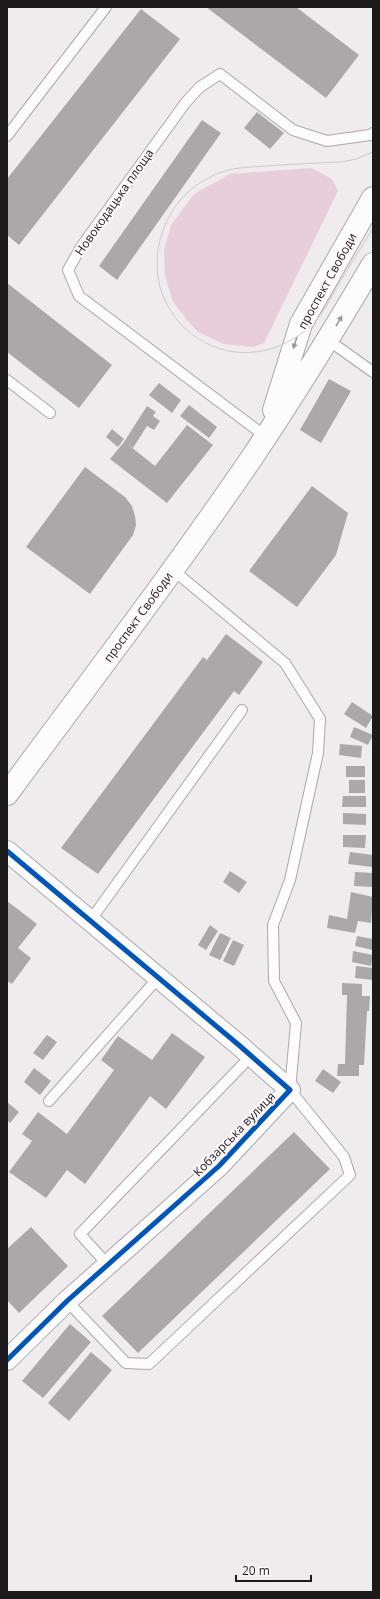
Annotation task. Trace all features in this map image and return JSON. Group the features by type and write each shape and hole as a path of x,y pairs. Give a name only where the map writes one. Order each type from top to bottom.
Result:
{"main road":[{"name":"проспект Свободи","path":"265,436 301,324 373,198"},
{"name":"проспект Свободи","path":"7,794 173,570 265,436 328,340 373,264"}],"street":[{"name":"Кобзарська вулиця","path":"7,851 290,1090 219,1166 67,1302 7,1360"}],"lane":[{"path":"7,136 106,7"},
{"name":"Новокодацька площа","path":"265,436 78,296 68,270 81,247 186,102 200,87 220,74 293,130 327,141 370,135 373,133"},
{"path":"328,340 373,372"},
{"path":"7,380 50,413"},
{"path":"67,1302 126,1363 149,1364 350,1175 344,1157 290,1090 296,1023 274,982 273,925 290,880 318,753 320,719 285,663 173,570"},
{"path":"90,921 242,710"},
{"path":"49,1101 158,978"},
{"path":"108,1266 80,1234 251,1056"}],"shaded area":[{"path":"311,168 332,179 338,191 264,343 253,347 223,344 198,332 173,302 165,276 164,250 171,225 194,194 230,174"}],"building":[{"path":"206,7 296,7 359,55 326,98"},
{"path":"141,9 180,39 19,245 7,235 7,179"},
{"path":"257,112 284,133 270,149 244,128"},
{"path":"202,120 221,133 117,280 99,266"},
{"path":"7,283 112,365 79,408 7,352"},
{"path":"329,379 351,391 321,443 300,430"},
{"path":"159,383 181,400 172,413 149,395"},
{"path":"189,405 217,427 209,438 180,416"},
{"path":"147,406 156,412 153,416 160,421 154,430 147,426 133,448 126,443 155,466 187,425 213,445 167,503 110,459 124,442"},
{"path":"112,429 124,439 118,447 106,437"},
{"path":"85,467 125,497 132,506 136,525 133,535 90,594 26,547"},
{"path":"312,486 348,513 336,555 297,607 249,571"},
{"path":"226,634 263,662 239,695 234,691 98,874 61,848 203,657 207,660"},
{"path":"352,702 373,716 366,728 344,714"},
{"path":"354,727 373,735 368,745 350,737"},
{"path":"340,744 362,746 361,758 339,755"},
{"path":"346,766 365,766 365,777 346,777"},
{"path":"349,780 365,780 365,793 349,793"},
{"path":"343,796 366,796 366,807 342,807"},
{"path":"343,813 366,814 366,825 343,824"},
{"path":"343,835 366,835 365,848 343,847"},
{"path":"350,852 373,855 372,867 348,864"},
{"path":"230,871 247,882 239,893 223,882"},
{"path":"355,872 373,873 373,887 354,886"},
{"path":"351,892 373,897 371,923 358,921 355,933 327,928 329,915 347,919"},
{"path":"7,901 37,924 18,948 31,958 12,984 7,981"},
{"path":"210,925 218,931 206,950 198,945"},
{"path":"220,933 231,938 220,960 209,955"},
{"path":"357,936 373,939 373,950 355,946"},
{"path":"233,940 244,945 234,966 223,961"},
{"path":"353,951 373,955 371,966 352,962"},
{"path":"356,966 373,968 373,980 355,978"},
{"path":"342,983 362,984 362,996 370,996 369,1011 367,1011 364,1065 359,1065 359,1076 337,1076 338,1064 345,1064 347,995 342,995"},
{"path":"172,1033 205,1057 166,1109 150,1096 85,1184 67,1170 46,1198 9,1172 32,1141 22,1134 38,1112 67,1134 114,1070 101,1060 118,1036 152,1060"},
{"path":"47,1035 57,1042 43,1060 33,1053"},
{"path":"34,1068 51,1081 40,1095 24,1082"},
{"path":"323,1069 341,1082 333,1093 315,1081"},
{"path":"7,1102 19,1112 10,1123 7,1120"},
{"path":"294,1132 330,1169 138,1353 102,1316"},
{"path":"31,1227 68,1266 19,1313 7,1300 7,1249"},
{"path":"70,1324 91,1342 43,1398 22,1381"},
{"path":"91,1352 112,1370 69,1421 48,1403"}],"tram line":[{"path":"373,152 356,159 342,162 246,167 225,171 201,182 181,199 171,213 158,247 158,279 169,308 187,330 212,346 242,352 273,348 305,331 315,322 327,305 373,228"}],"cycle path":[{"path":"7,851 240,1046 290,1090 219,1166 67,1301 7,1360"}]}
